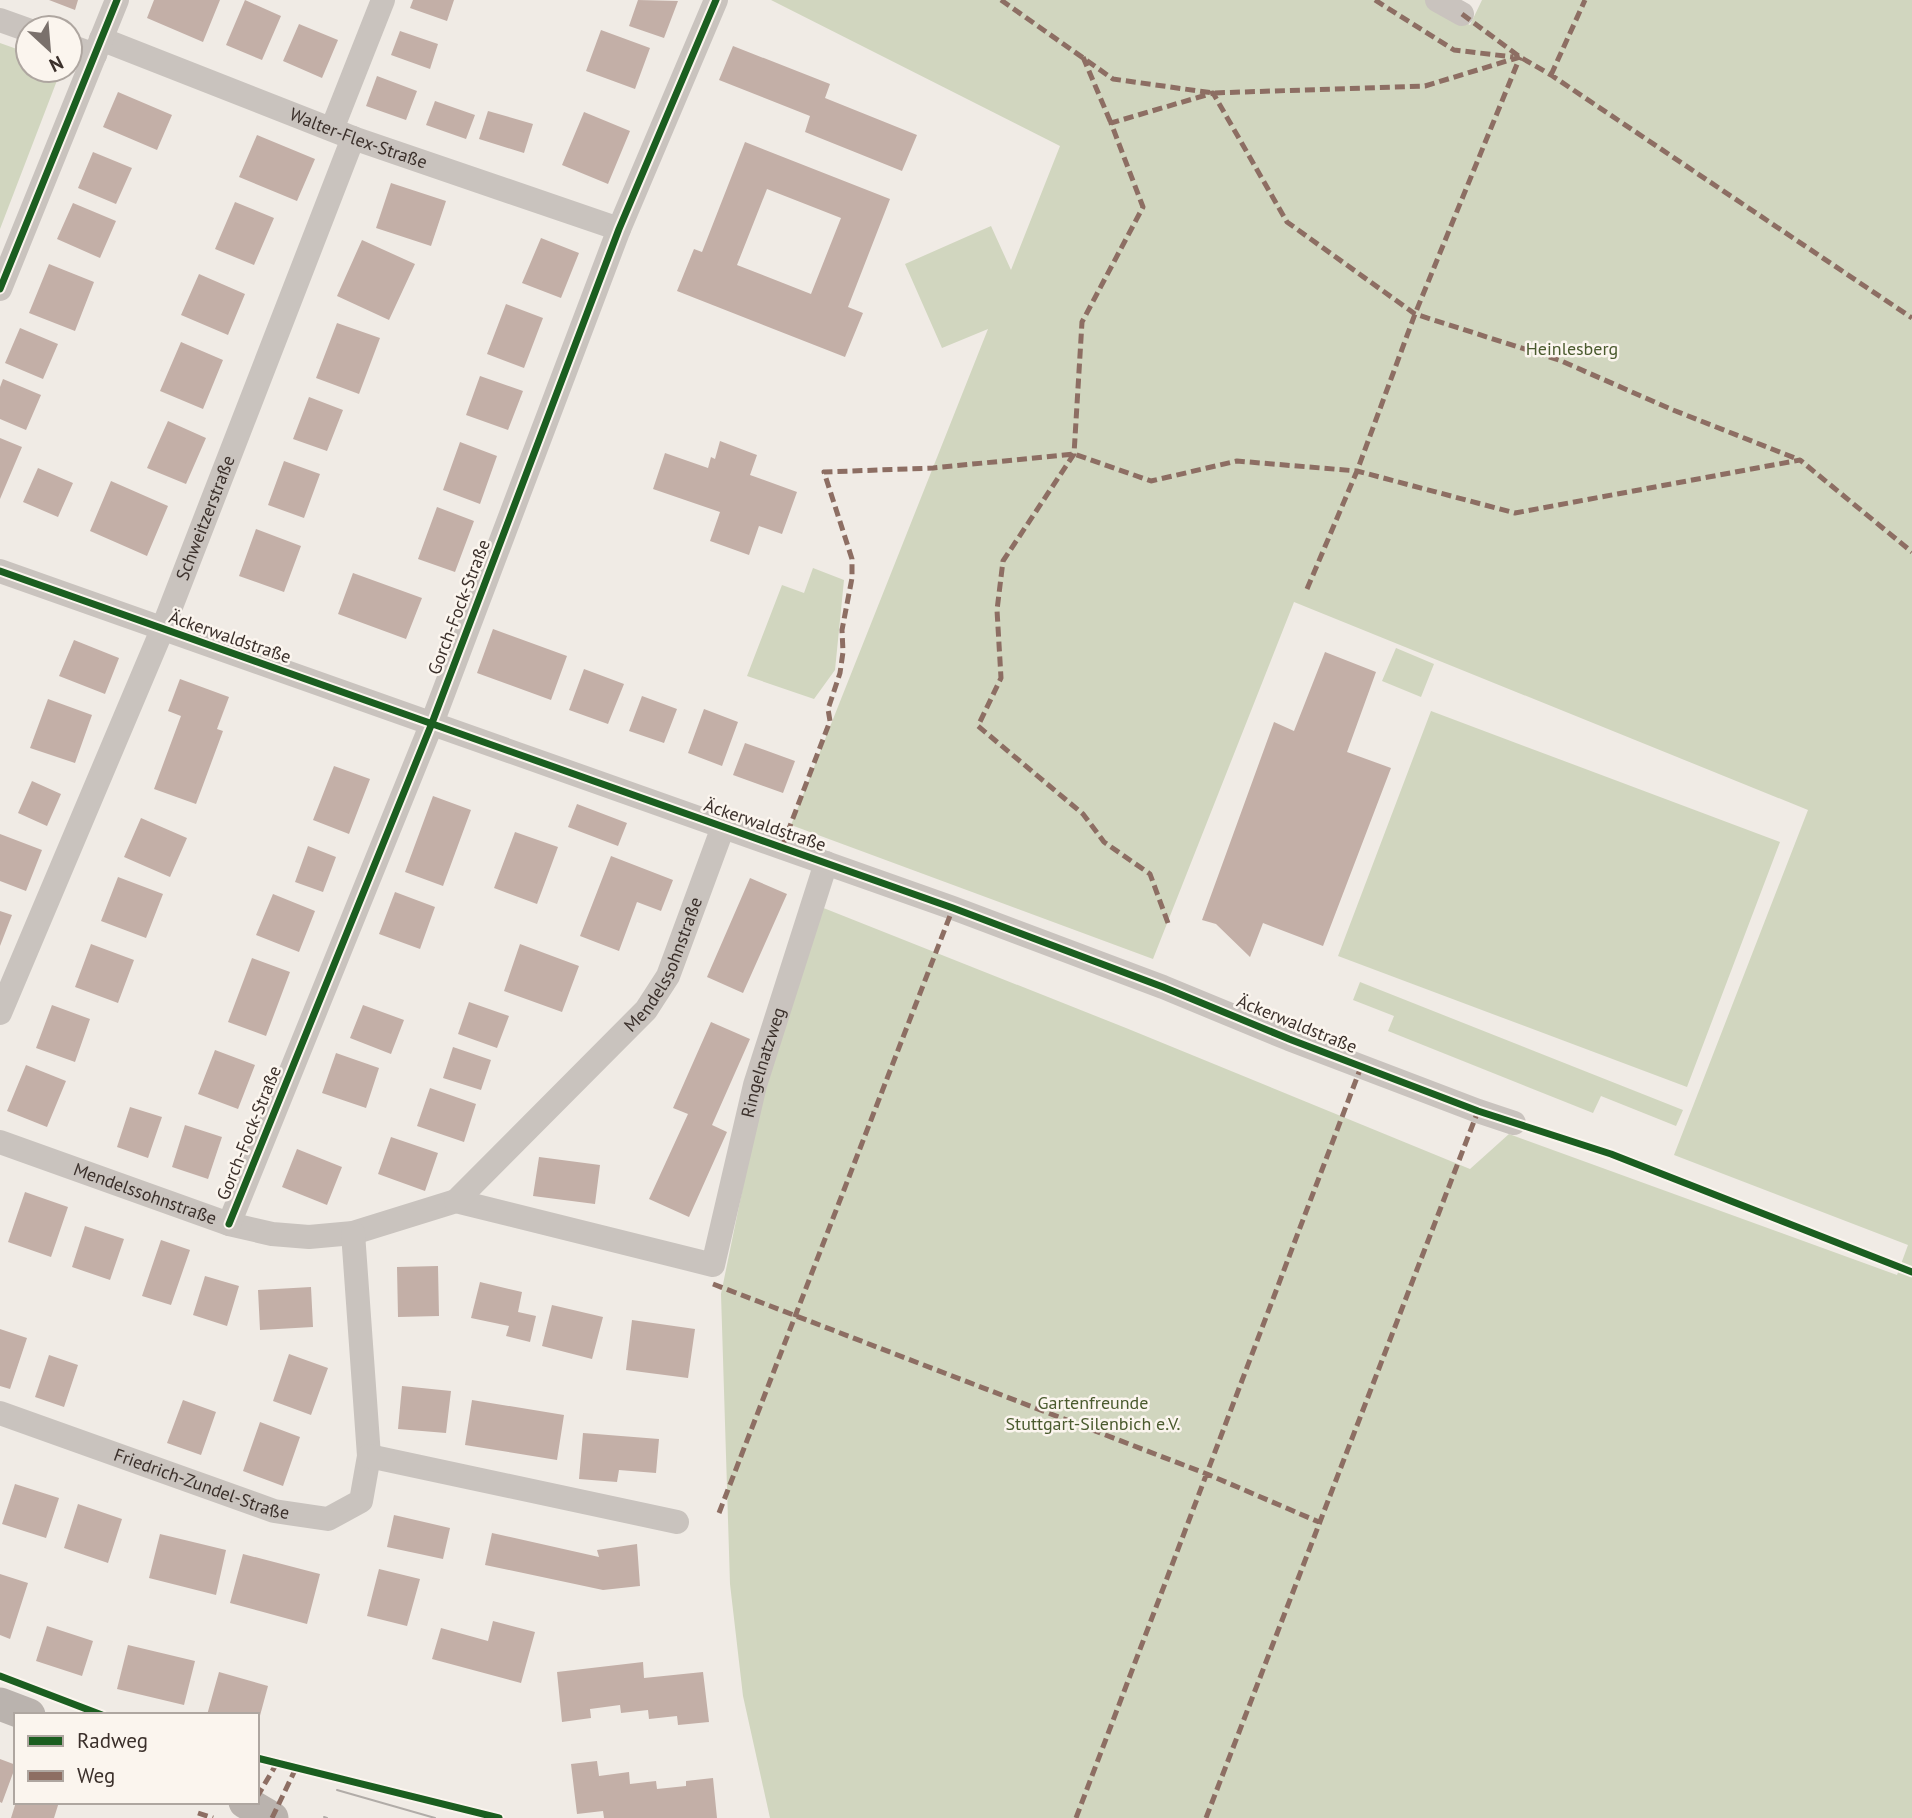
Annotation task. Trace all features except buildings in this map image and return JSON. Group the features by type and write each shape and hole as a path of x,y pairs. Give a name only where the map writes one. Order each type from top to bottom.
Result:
{"main road":[{"path":"0,1704 24,1713"},
{"path":"248,1804 272,1818"}],"street":[{"path":"0,289 117,0"},
{"name":"Schweitzerstraße","path":"0,1013 162,630 342,134 383,0"},
{"name":"Gorch-Fock-Straße","path":"229,1224 432,723 619,229 716,0"},
{"path":"1437,0 1462,14"},
{"name":"Walter-Flex-Straße","path":"84,46 98,47 619,229"},
{"name":"Äckerwaldstraße","path":"0,571 826,863 1163,987 1289,1039 1514,1123"},
{"name":"Mendelssohnstraße","path":"0,1142 229,1224 272,1234 297,1236 354,1233 456,1201 646,1010 668,976 723,827"},
{"name":"Ringelnatzweg","path":"456,1201 713,1265 755,1085 826,863"},
{"name":"Friedrich-Zundel-Straße","path":"0,1413 274,1511 328,1519 360,1501 369,1457 354,1233"},
{"path":"369,1457 677,1522"}],"green space":[{"path":"771,0 1425,0 1470,25 1482,0 1912,0 1912,1818 770,1818 743,1696 730,1584 721,1294 763,1089 821,907 1470,1169 1509,1134 1897,1275 1908,1245 1674,1155 1808,810 1294,602 1153,959 791,825 988,329 942,348 905,264 991,226 1011,270 1060,146"},
{"path":"0,43 14,48 14,84 56,84 0,229"},
{"path":"813,568 844,580 835,670 814,699 747,676 782,585 804,593"},
{"path":"1396,648 1434,664 1421,697 1382,681"},
{"path":"1431,711 1780,842 1687,1087 1338,956"},
{"path":"1360,982 1683,1110 1676,1126 1601,1096 1593,1113 1388,1031 1394,1016 1353,1000"}],"tram line":[{"path":"337,1790 435,1818"}],"marked path":[{"path":"1001,0 1113,79 1213,93 1425,86 1520,57"},
{"path":"1375,0 1454,50 1513,57"},
{"path":"1551,75 1585,0"},
{"path":"1462,14 1520,57 1551,75 1912,318"},
{"path":"1083,57 1111,123"},
{"path":"1307,589 1357,471 1415,314 1520,57"},
{"path":"1168,923 1150,874 1104,842 1083,814 978,726 1001,678 997,610 1003,561 1074,454 1082,322 1143,207 1111,123 1213,93 1287,222 1415,314 1559,360 1673,410 1800,460"},
{"path":"782,847 830,721 828,709 840,673 842,630 852,578 852,559 824,472 933,468 1074,454 1151,481 1237,461 1357,471 1515,513 1800,460 1912,552"},
{"path":"719,1513 953,908"},
{"path":"1076,1818 1361,1067"},
{"path":"1206,1818 1478,1111"},
{"path":"713,1284 1207,1474 1319,1522"},
{"path":"259,1794 277,1763 282,1763"},
{"path":"272,1818 297,1766"},
{"path":"198,1813 213,1818"}],"cycle path":[{"path":"0,289 117,0"},
{"path":"229,1224 432,723 619,229 716,0"},
{"path":"0,571 953,908 1478,1111 1611,1154 1912,1272"},
{"path":"0,1676 97,1713"},
{"path":"259,1758 499,1818"}],"park label":[{"name":"Heinlesberg","path":"1572,349"},
{"name":"Gartenfreunde Stuttgart-Silenbich e.V.","path":"1093,1413"}]}
